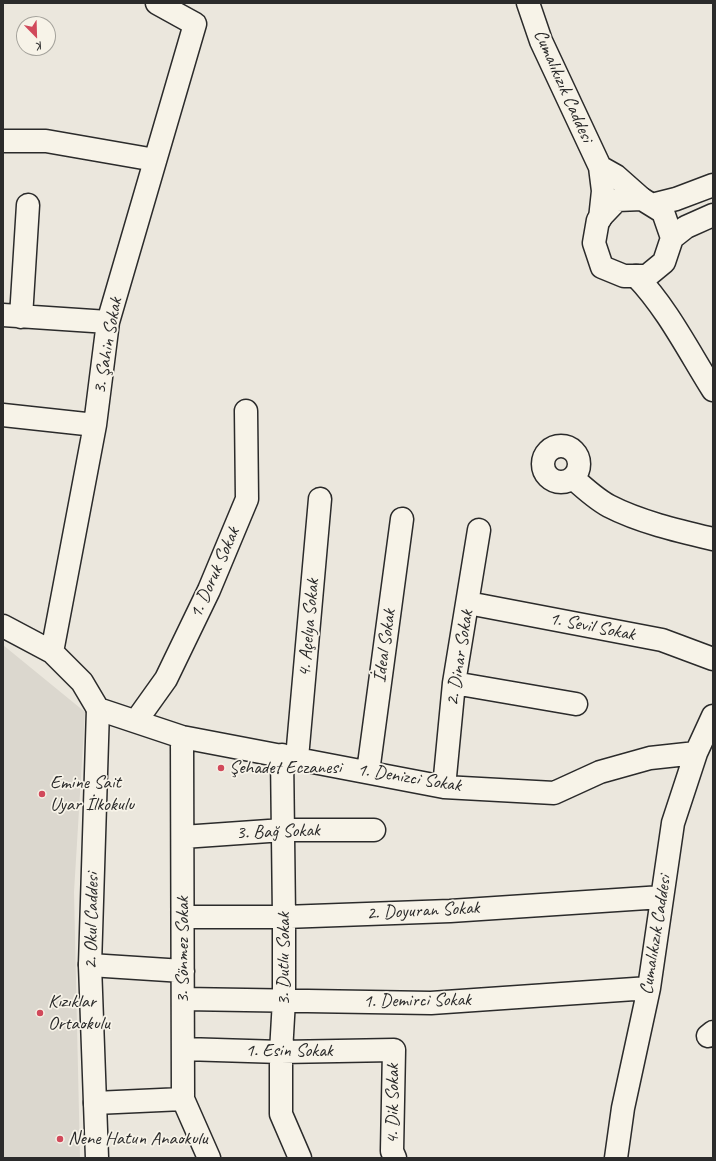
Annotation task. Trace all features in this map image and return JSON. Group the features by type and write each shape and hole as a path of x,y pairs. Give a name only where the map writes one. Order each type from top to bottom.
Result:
{"street":[{"name":"3. Şahin Sokak","path":"52,652 95,425 108,322 195,24 157,3"},
{"name":"Cumalıkızık Caddesi","path":"528,3 541,41 600,167 603,191 600,219"},
{"path":"3,141 46,141 155,160"},
{"path":"600,167 616,176 647,202 663,212 679,232"},
{"path":"713,185 676,199 647,202 617,200 598,220 594,243 602,267 624,276 647,276 664,262 679,232 713,216"},
{"path":"28,205 12,316 108,322"},
{"path":"657,267 656,287 662,308"},
{"path":"636,276 650,291 662,308 713,390"},
{"name":"1. Doruk Sokak","path":"136,721 166,679 209,590 247,499 246,411"},
{"path":"3,415 95,425"},
{"path":"573,478 586,490 610,506 648,522 713,539"},
{"name":"4. Açelya Sokak","path":"289,757 320,499"},
{"name":"İdeal Sokak","path":"368,772 402,519"},
{"name":"2. Dinar Sokak","path":"444,787 454,683 479,530"},
{"name":"1. Sevil Sokak","path":"468,603 662,640 713,659"},
{"path":"3,626 52,652 82,682 98,709"},
{"path":"454,683 576,704"},
{"name":"1. Denizci Sokak","path":"98,709 182,737 444,787 554,793 600,772 650,758 696,753"},
{"name":"2. Okul Caddesi","path":"97,1158 90,965 98,709"},
{"name":"Cumalıkızık Caddesi","path":"616,1158 623,1108 649,988 673,823 696,753 713,716"},
{"name":"3. Sönmez Sokak","path":"182,737 184,999 183,1099 209,1158"},
{"name":"3. Dutlu Sokak","path":"289,757 283,830 284,1000 281,1052 281,1114 300,1158"},
{"name":"3. Bağ Sokak","path":"183,836 283,830 374,830"},
{"name":"2. Doyuran Sokak","path":"183,917 284,917 450,911 662,897"},
{"path":"90,965 183,971"},
{"name":"1. Demirci Sokak","path":"184,999 431,1003 649,988"},
{"name":"1. Esin Sokak","path":"184,1050 281,1052 394,1050"},
{"name":"4. Dik Sokak","path":"394,1050 392,1152 395,1158"},
{"path":"95,1104 183,1099"}],"shaded area":[{"path":"3,645 85,712 74,892 80,1158 3,1158"}],"place":[{"name":"Şehadet Eczanesi","path":"221,768"},
{"name":"Emine Sait Uyar İlkokulu","path":"42,794"},
{"name":"Kızıklar Ortaokulu","path":"40,1013"},
{"name":"Nene Hatun Anaokulu","path":"60,1139"}]}
